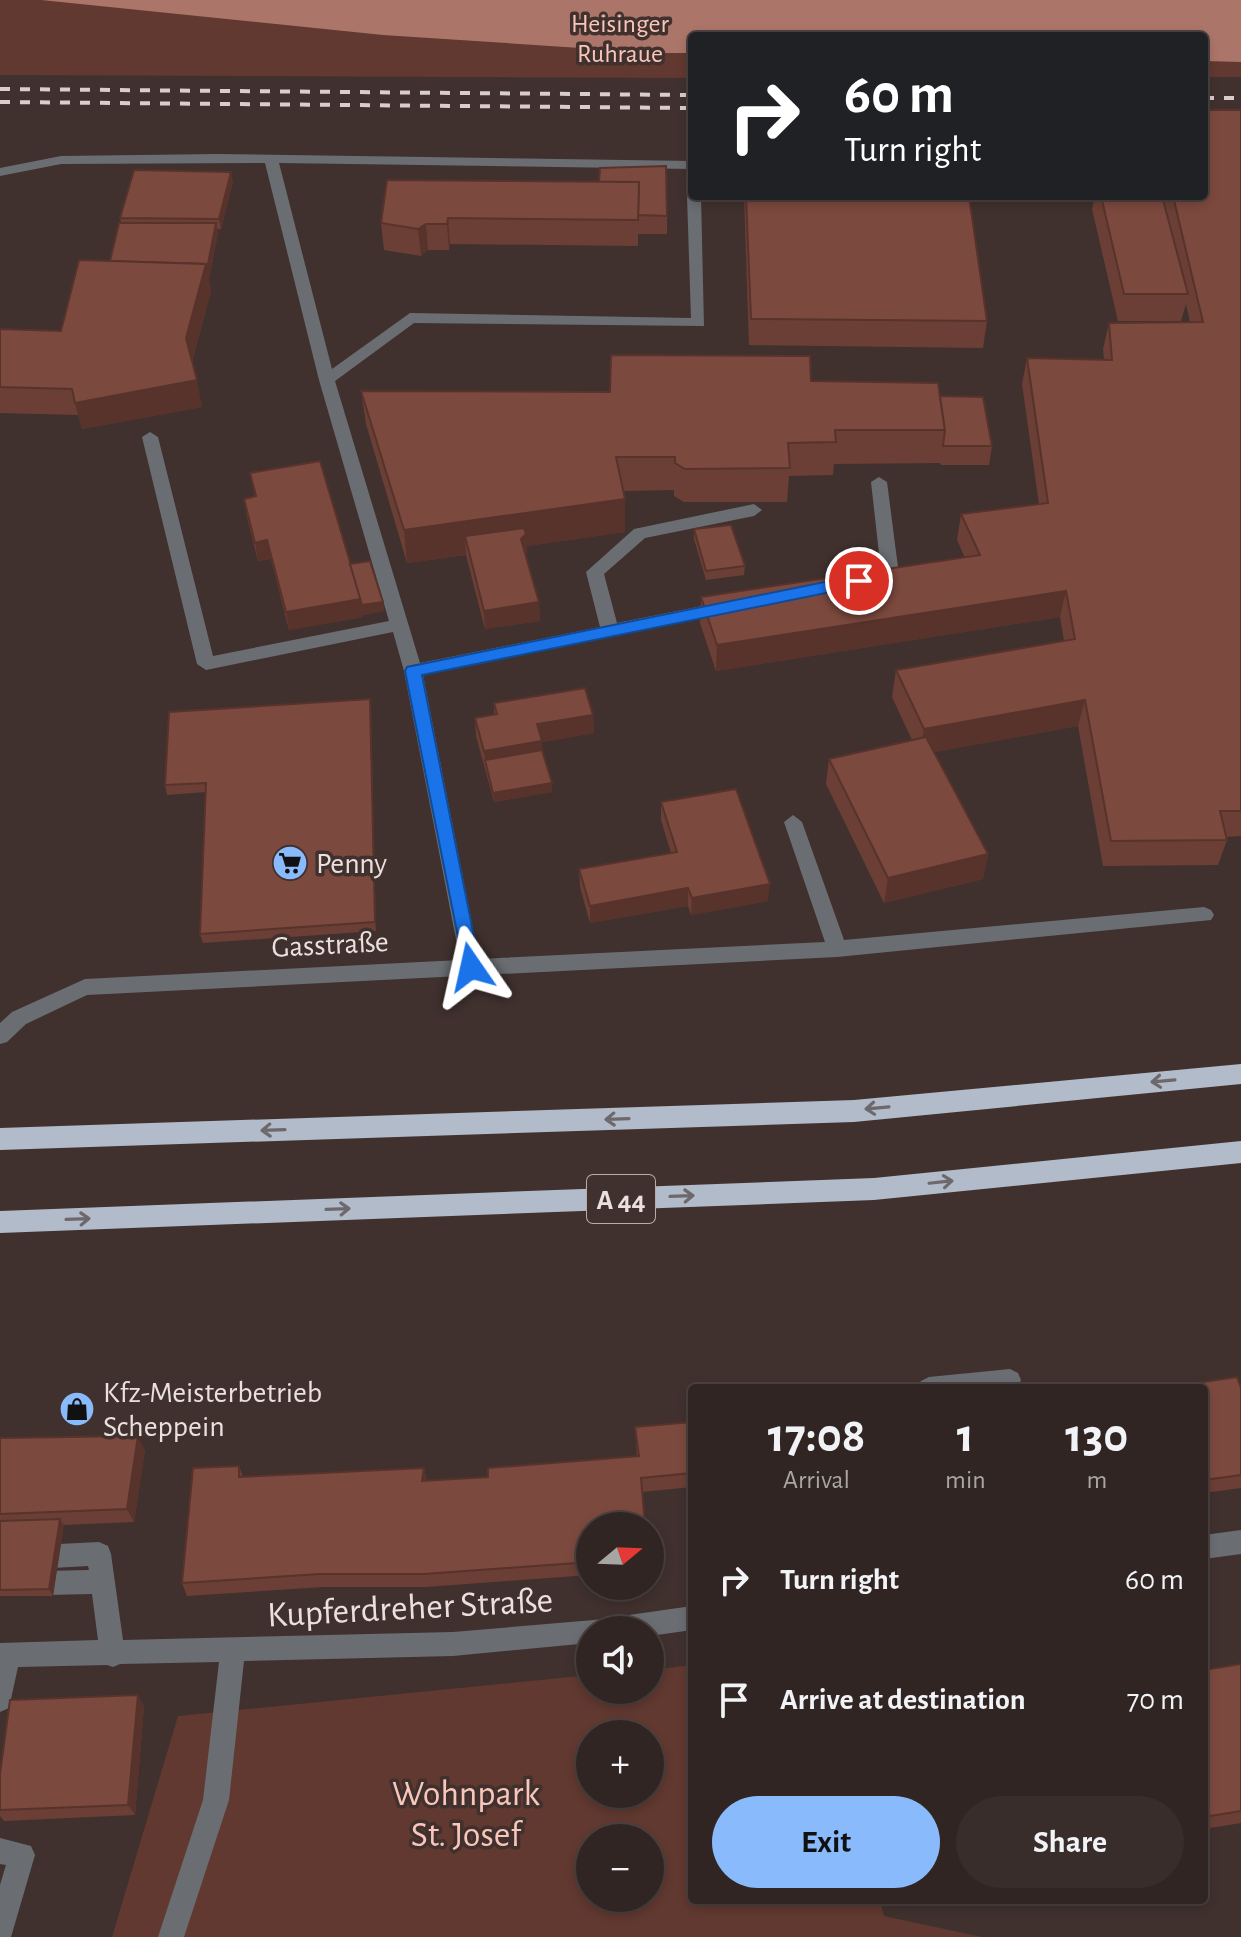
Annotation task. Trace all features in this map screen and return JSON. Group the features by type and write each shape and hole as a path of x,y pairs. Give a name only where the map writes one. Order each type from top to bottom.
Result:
{"highway":[{"path":"0,1139 854,1111 1241,1074"},
{"name":"A 44","path":"0,1222 874,1189 1241,1152"}],"street":[{"path":"0,172 61,160 271,159 688,165"},
{"path":"271,159 327,380 413,671 471,967"},
{"path":"327,380 410,318 699,323 694,200"},
{"path":"150,437 206,664 399,625"},
{"path":"859,581 890,575 879,482"},
{"path":"610,631 595,572 640,533 754,510"},
{"path":"413,671 750,603"},
{"path":"793,822 837,949"},
{"name":"Gasstraße","path":"0,1036 19,1018 85,987 837,949 1204,915"},
{"path":"970,1384 1010,1380"},
{"path":"1208,1546 1241,1542"},
{"path":"0,1559 99,1554 113,1655"},
{"path":"0,1584 102,1582"},
{"path":"664,1622 688,1619"},
{"name":"Kupferdreher Straße","path":"3,1655 113,1655 453,1644 576,1632"},
{"name":"Kupferdreher Straße","path":"171,1937 216,1800 233,1652"},
{"path":"0,1699 3,1655"},
{"path":"0,1851 22,1855 0,1930"}],"green space":[{"name":"Heisinger Ruhraue","path":"0,0 1241,0 1241,77 1208,77 1208,32 688,32 688,78 0,75"},
{"name":"Wohnpark St. Josef","path":"688,1665 688,1904 881,1904 884,1916 982,1937 112,1937 178,1716 576,1676 576,1704 664,1704 664,1668"}],"shaded area":[{"path":"41,0 1241,0 1241,62 1208,61 1208,32 688,32 688,53 383,35"}],"building":[{"path":"1208,110 1241,110 1241,811 1220,811 1227,840 1111,841 1085,700 924,729 896,670 1075,639 1066,591 717,645 701,597 980,555 961,514 1048,503 1027,358 1112,360 1109,323 1203,322 1174,200 1208,200"},
{"path":"666,166 667,216 638,215 639,182 599,182 600,168"},
{"path":"134,170 231,172 219,219 120,218"},
{"path":"387,180 639,182 638,220 448,218 447,224 426,224 418,229 381,223"},
{"path":"746,200 970,200 987,321 751,319"},
{"path":"1102,200 1163,200 1188,294 1124,294"},
{"path":"119,223 216,223 207,269 206,264 110,261"},
{"path":"79,260 206,264 186,338 197,380 75,403 72,389 0,387 0,329 61,331"},
{"path":"611,355 810,356 811,381 938,383 945,430 835,430 836,442 788,443 790,468 685,469 675,463 675,457 616,457 625,499 404,530 361,391 610,392"},
{"path":"940,396 983,397 992,446 943,446 945,430"},
{"path":"320,461 361,599 286,612 267,540 255,543 244,499 256,496 250,473"},
{"path":"731,525 745,566 706,571 694,529"},
{"path":"524,528 526,534 521,539 539,602 484,611 465,536"},
{"path":"370,561 383,602 362,605 350,564"},
{"path":"585,688 593,715 537,724 542,741 484,751 475,718 497,714 494,703"},
{"name":"Penny","path":"370,699 375,922 200,934 206,783 165,785 169,712"},
{"path":"926,737 988,854 888,878 829,759"},
{"path":"542,750 552,783 493,793 485,760"},
{"path":"736,789 770,884 692,898 688,888 590,906 579,869 677,852 661,802"},
{"path":"1237,1377 1241,1388 1241,1475 1208,1479 1208,1384 1197,1383"},
{"path":"688,1422 688,1473 641,1478 644,1512 576,1512 576,1563 424,1574 320,1574 182,1583 193,1468 239,1466 239,1477 424,1468 422,1481 488,1477 488,1468 639,1456 635,1427"},
{"path":"138,1436 127,1509 0,1514 0,1438"},
{"path":"60,1519 49,1589 0,1590 0,1521"},
{"path":"1241,1664 1241,1811 1208,1816 1208,1669"},
{"path":"138,1695 128,1805 0,1810 0,1774 10,1700"}],"railway":[{"path":"0,89 688,95"},
{"path":"1208,98 1241,98"},
{"path":"0,102 688,108"}],"place":[{"name":"Penny","path":"290,863"},
{"name":"Kfz-Meisterbetrieb Scheppein","path":"77,1409"}],"route":[{"path":"471,967 413,671 859,581"}]}
